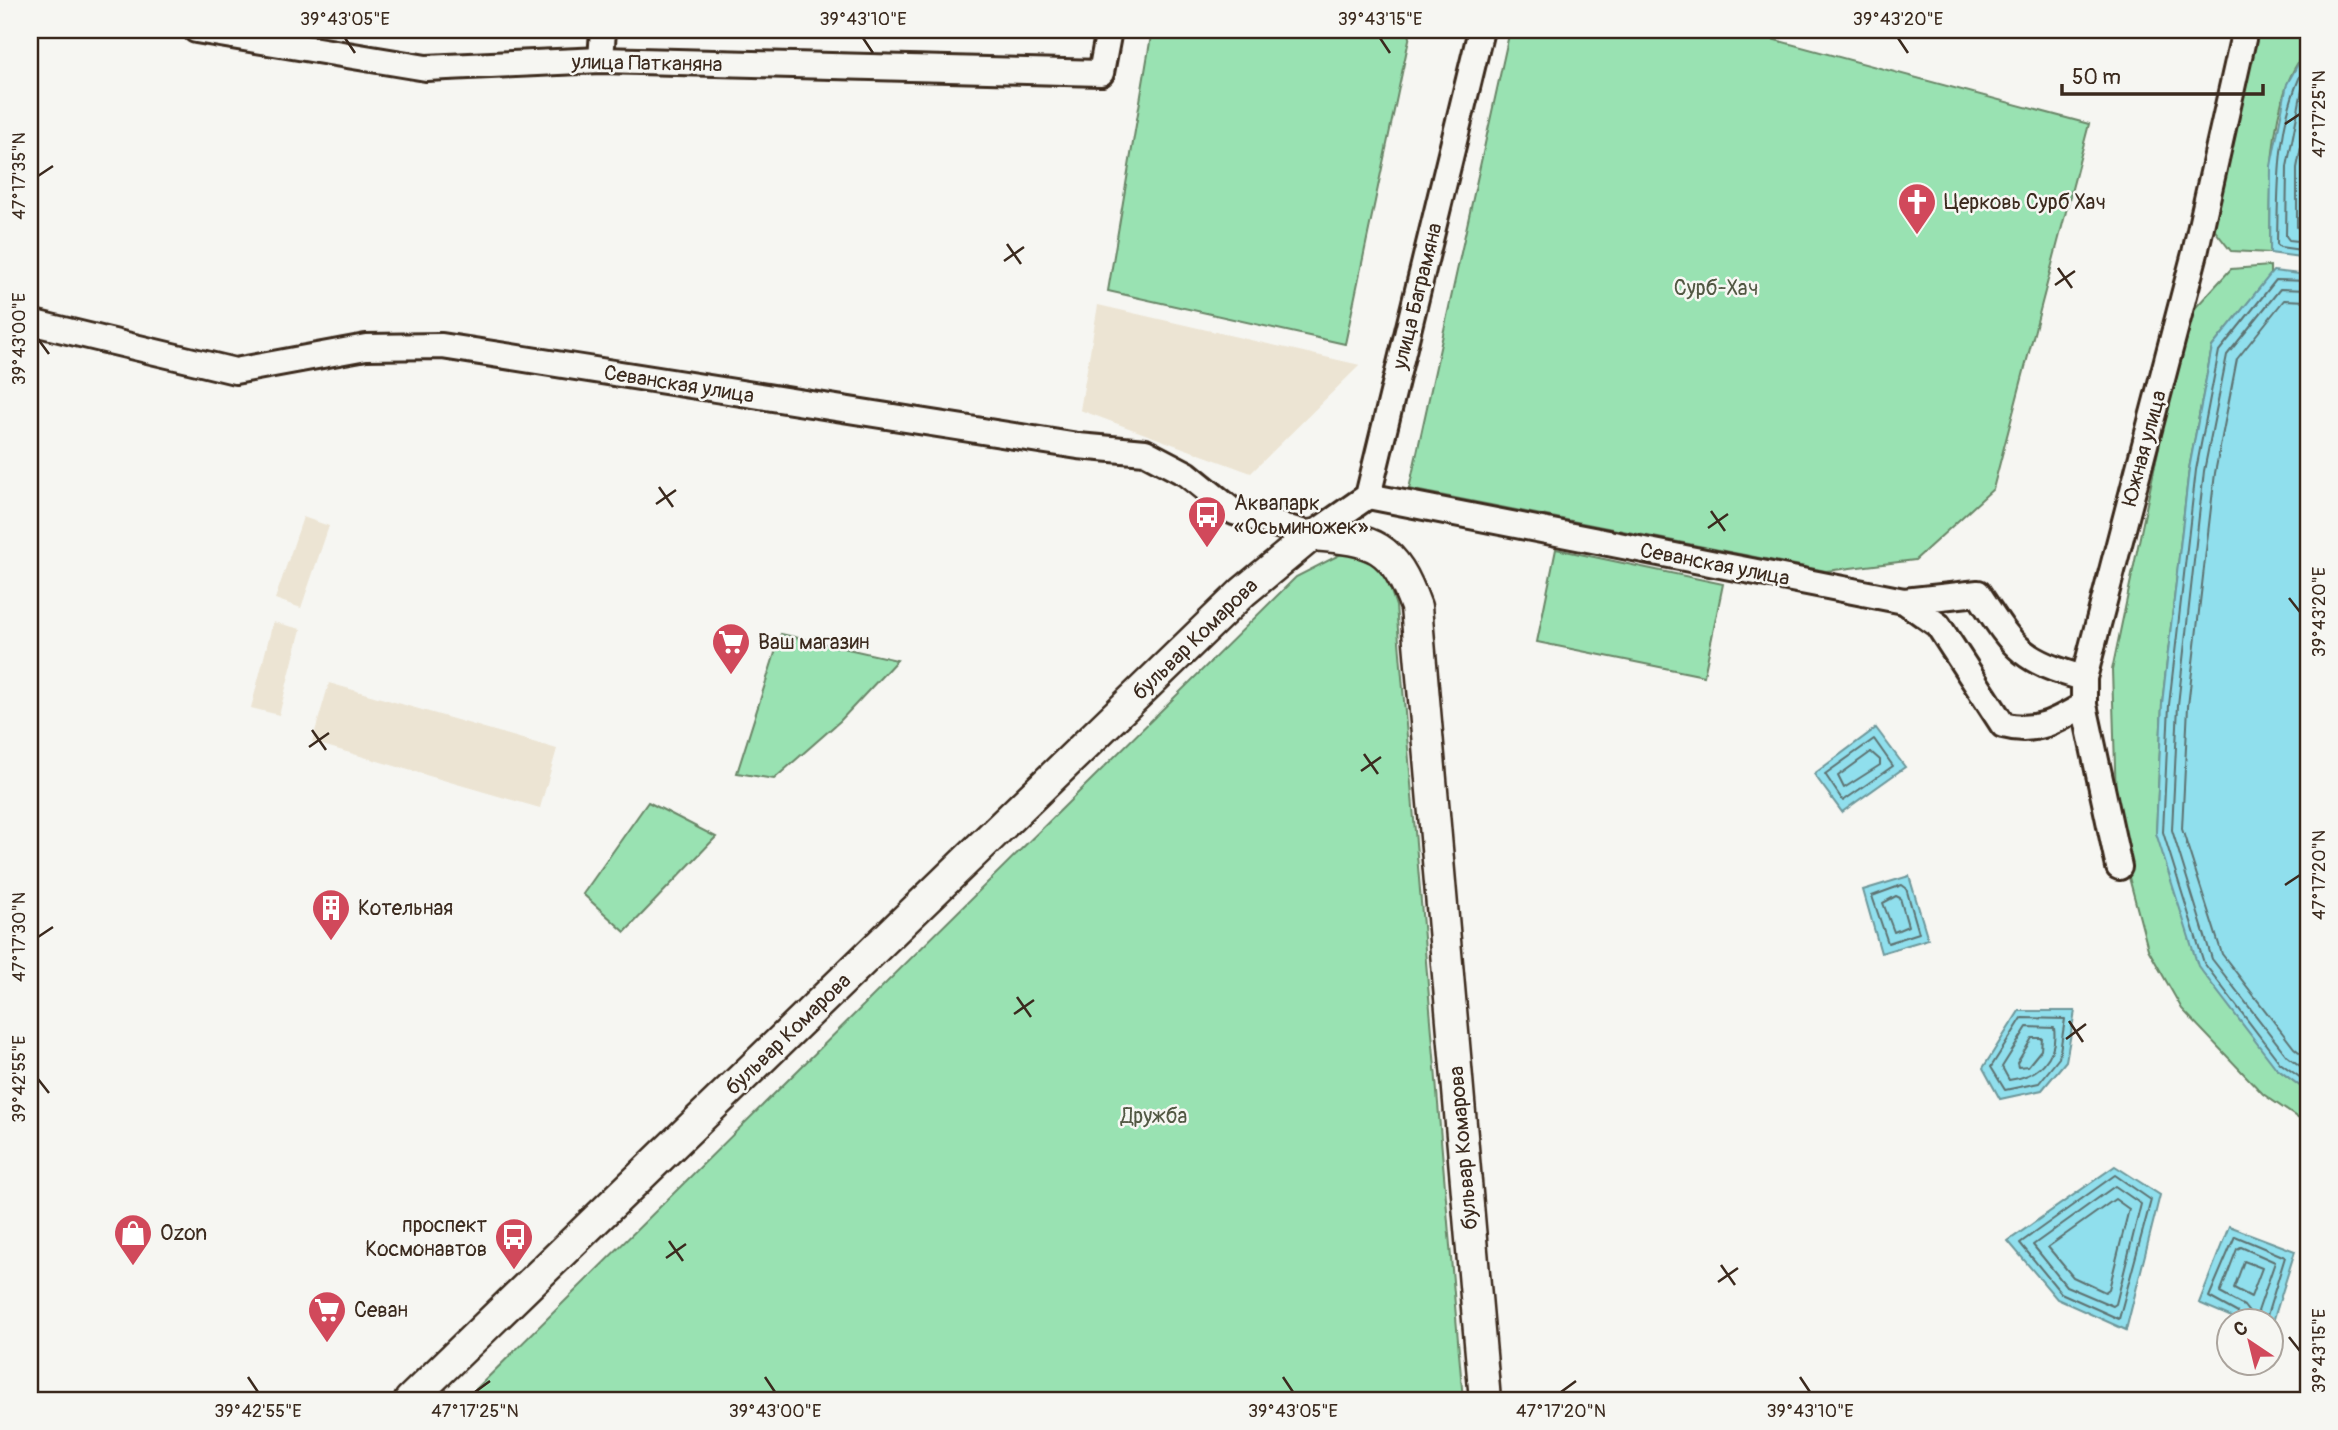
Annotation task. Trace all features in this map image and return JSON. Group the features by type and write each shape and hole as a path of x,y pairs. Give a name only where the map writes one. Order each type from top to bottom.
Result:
{"street":[{"name":"улица Патканяна","path":"196,30 426,68 601,60 1101,73 1109,30"},
{"path":"601,60 603,30"},
{"name":"улица Баграмяна","path":"1368,496 1481,30"},
{"name":"Южная улица","path":"2119,867 2084,705 2084,678 2195,253 2245,30"},
{"name":"Севанская улица","path":"30,322 235,371 366,347 442,346 1078,446 1145,452 1187,474 1234,512 1312,535"},
{"path":"1312,535 1368,496"},
{"name":"Севанская улица","path":"1368,496 1904,601 1938,625 2003,725 2019,730 2051,725 2084,705"},
{"name":"бульвар Комарова","path":"410,1400 1242,592 1312,535 1371,543 1388,555 1404,574 1416,607 1485,1400"},
{"path":"1904,601 1978,593 2006,635 2028,658 2054,670 2084,678"}],"shaded area":[{"path":"1098,305 1360,365 1251,473 1080,410"},
{"path":"303,517 329,526 301,608 275,599"},
{"path":"273,622 301,629 279,715 251,708"},
{"path":"329,683 557,749 540,808 312,742"}],"green space":[{"path":"1152,30 1411,30 1345,344 1108,291"},
{"name":"Сурб-Хач","path":"1510,30 1738,30 2089,124 1993,489 1915,560 1826,571 1409,489"},
{"path":"2253,30 2308,30 2306,46 2287,85 2276,126 2270,253 2231,251 2209,223"},
{"path":"2270,266 2270,276 2212,347 2189,469 2162,704 2156,833 2276,1068 2308,1092 2308,1125 2263,1094 2182,1009 2148,949 2117,832 2112,670 2186,318 2231,269"},
{"path":"1556,549 1723,584 1704,676 1537,642"},
{"name":"Дружба","path":"1341,554 1365,559 1379,568 1396,606 1463,1400 465,1400 1296,577"},
{"path":"781,634 897,660 840,721 774,779 737,773"},
{"path":"648,802 716,837 625,932 583,894"}],"water":[{"path":"2308,46 2308,258 2270,253 2271,166 2287,84"},
{"path":"2273,271 2308,275 2308,1092 2276,1068 2198,966 2156,833 2162,704 2189,469 2212,347"},
{"path":"1876,728 1905,767 1842,812 1814,774"},
{"path":"1909,876 1928,939 1881,953 1863,890"},
{"path":"2019,1011 2075,1011 2066,1061 2042,1090 2000,1099 1983,1068"},
{"path":"2115,1166 2160,1195 2126,1330 2057,1299 2008,1241"},
{"path":"2229,1226 2295,1251 2277,1308 2216,1308 2216,1310 2199,1303"}],"place":[{"name":"Церковь Сурб Хач","path":"1917,236"},
{"name":"Аквапарк «Осьминожек»","path":"1207,549"},
{"name":"Ваш магазин","path":"731,676"},
{"name":"Котельная","path":"331,942"},
{"name":"Ozon","path":"133,1267"},
{"name":"проспект Космонавтов","path":"514,1271"},
{"name":"Севан","path":"327,1344"}]}
